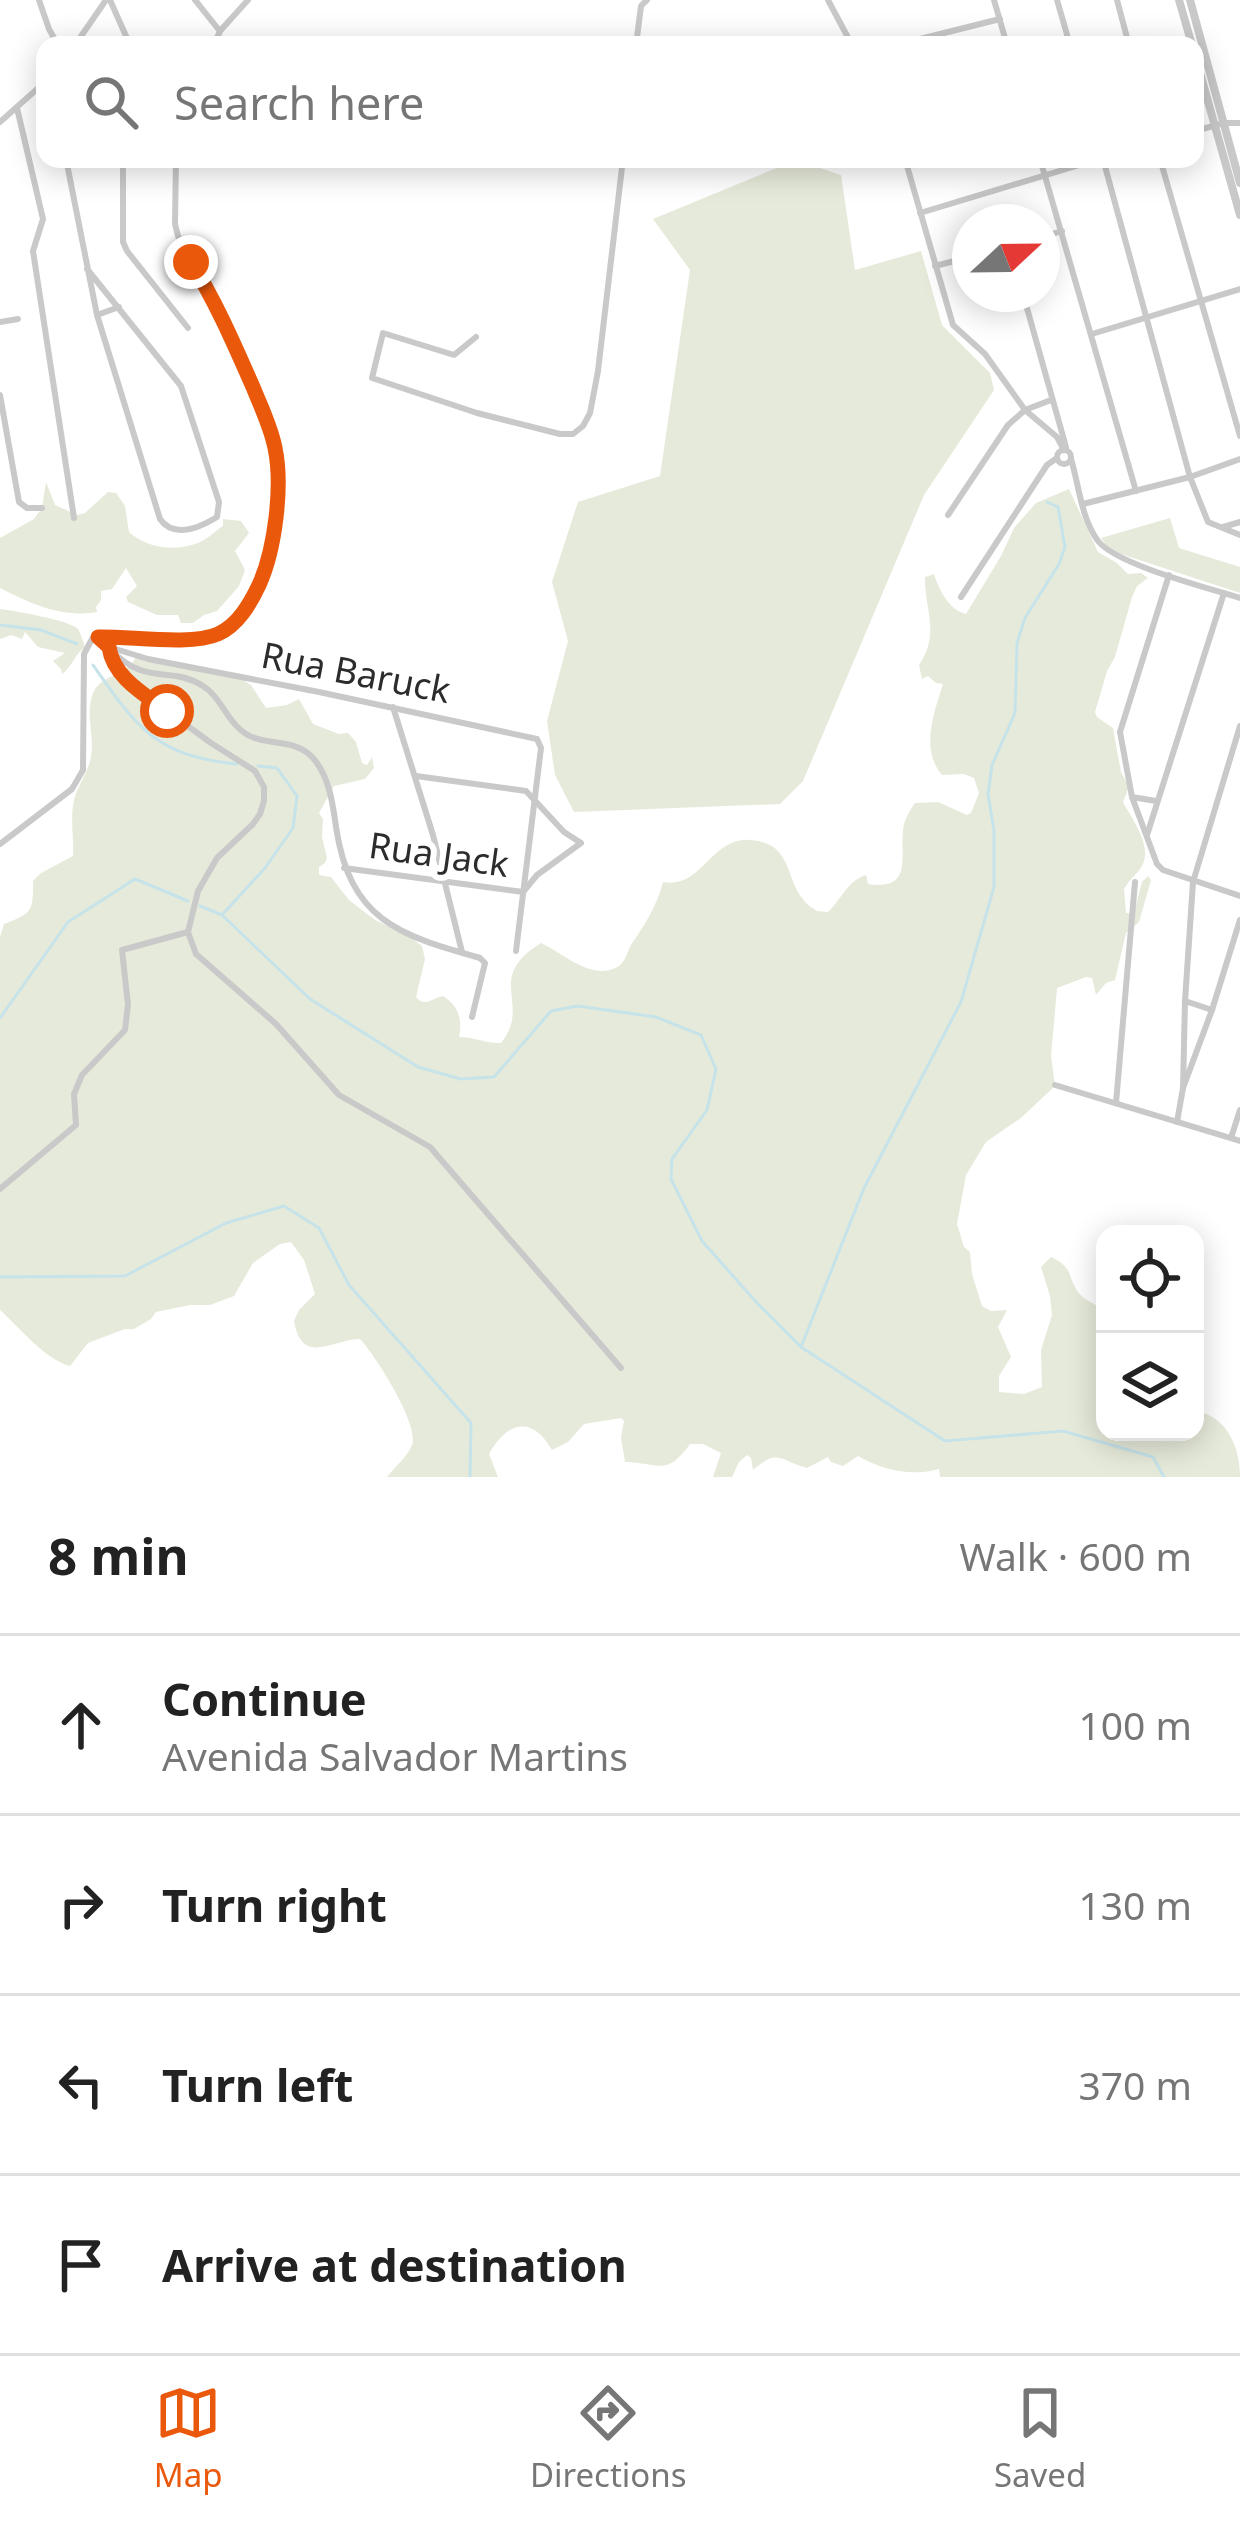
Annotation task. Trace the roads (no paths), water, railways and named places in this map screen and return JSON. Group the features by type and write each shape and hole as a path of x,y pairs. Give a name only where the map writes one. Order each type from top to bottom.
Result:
{"street":[{"path":"39,0 53,36"},
{"path":"82,36 108,0 126,36"},
{"path":"195,0 220,31"},
{"path":"218,36 248,0"},
{"path":"637,36 641,6 647,0"},
{"path":"842,0 828,2 847,36"},
{"path":"994,0 1005,36"},
{"path":"1117,0 1127,36"},
{"path":"1179,0 1189,36"},
{"path":"1190,0 1199,36"},
{"path":"1059,1 1068,36"},
{"path":"932,36 1000,19"},
{"path":"1204,58 1240,215"},
{"path":"1204,80 1240,183"},
{"path":"0,122 36,92"},
{"path":"17,108 43,219 33,251 74,518"},
{"path":"1204,128 1240,123"},
{"path":"68,168 87,269 97,315 160,519 177,532 211,521 217,517 219,502 186,395 87,269"},
{"path":"123,168 123,242 188,328"},
{"path":"0,844 79,780 86,759 87,645 98,637 194,639 231,627 260,582 272,544 276,450 222,315 178,236 176,168"},
{"path":"476,338 454,355 383,333 372,378 560,434 583,427 598,371 622,168"},
{"path":"908,168 953,325 985,354 1025,410 1057,437 1094,535 1105,548 1240,598"},
{"path":"1043,168 1136,491"},
{"path":"920,213 1071,168"},
{"path":"1104,168 1190,477 1208,522 1240,535"},
{"path":"1163,168 1240,436"},
{"path":"935,266 952,262"},
{"path":"1092,334 1240,289"},
{"path":"97,315 119,307"},
{"path":"1028,312 1063,457"},
{"path":"0,322 17,319"},
{"path":"0,394 19,502 27,508 42,508"},
{"path":"948,515 1008,425 1025,410 1052,400"},
{"path":"961,597 1044,472 1063,457"},
{"path":"1083,504 1240,460"},
{"path":"1219,528 1240,522"},
{"path":"1169,575 1120,732 1132,797 1156,864 1240,896"},
{"path":"1146,838 1224,592"},
{"name":"Rua Baruck","path":"98,637 109,647 148,658 537,739 541,748 535,798"},
{"path":"109,647 141,672 202,685 248,736 294,745 313,758 328,786 344,868 363,900 387,923 427,942 480,958 485,966 472,1017"},
{"path":"109,647 112,663 137,689 256,771 264,788 264,801 253,824 206,874 189,920 189,942 196,954 276,1024 339,1095 430,1147 621,1369"},
{"path":"393,707 463,953"},
{"path":"1177,1122 1183,1088 1193,881 1240,726"},
{"path":"416,776 517,788 535,798 516,951"},
{"path":"1132,797 1156,801"},
{"name":"Rua Jack","path":"344,868 523,892 537,875 581,843 564,832 535,798"},
{"path":"1116,1103 1135,882"},
{"path":"1183,1088 1240,920"},
{"path":"0,1189 76,1125 74,1094 82,1076 125,1030 128,1005 122,950 188,932"},
{"path":"1185,1001 1212,1010"},
{"path":"1054,1085 1235,1140 1240,1109"}],"waterway":[{"path":"222,915 310,999 418,1067 461,1079 494,1077 551,1011 578,1006 656,1017 701,1035 716,1069 707,1110 672,1159 671,1179 702,1241 801,1347 864,1188 961,1002 994,887 994,831 988,794 992,765 1015,713 1017,643 1025,618 1065,547 1058,507 1047,502"},
{"path":"0,625 41,630 77,644"},
{"path":"93,665 151,735 187,754 237,764"},
{"path":"200,906 222,915 293,828 297,796 277,768 258,766"},
{"path":"0,1018 68,922 135,879 188,901"},
{"path":"0,1277 125,1276 226,1223 284,1206 319,1228 349,1285 471,1423 470,1477"},
{"path":"801,1347 945,1441 1063,1431 1153,1457 1164,1477"}]}
